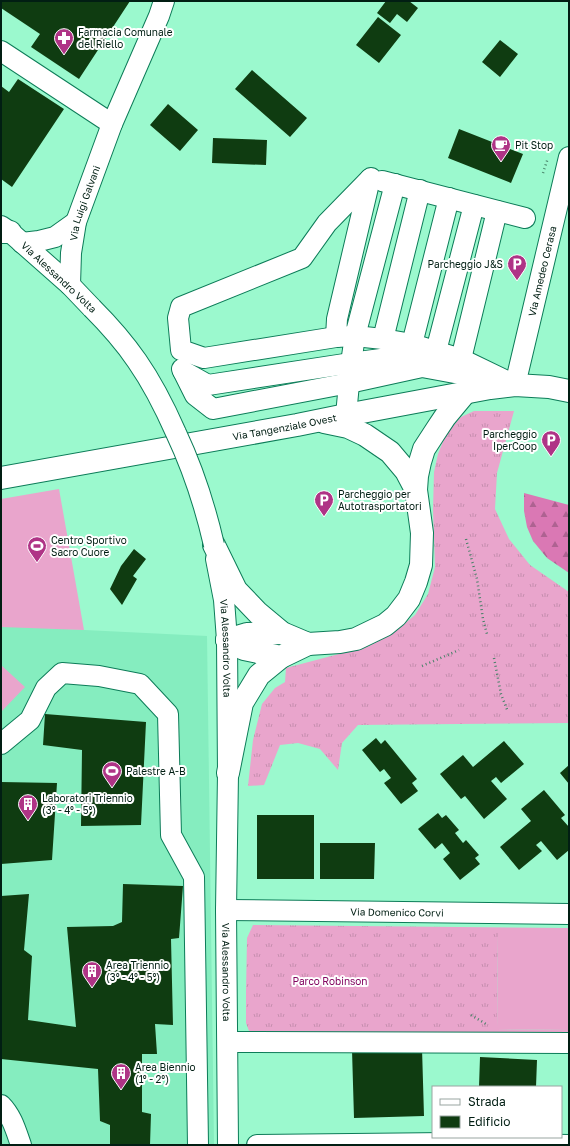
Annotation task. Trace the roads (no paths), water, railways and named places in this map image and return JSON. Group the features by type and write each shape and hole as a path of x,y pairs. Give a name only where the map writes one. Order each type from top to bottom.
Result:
{"main road":[{"name":"Via Tangenziale Ovest","path":"1,478 319,421 490,388 514,385 550,387 569,391"},
{"path":"228,773 242,703 259,675 281,657 308,644 340,642 356,638 385,625 396,616 409,599 421,565 422,533 416,490 420,462 424,449 445,416 465,393"},
{"path":"319,421 348,427 380,444 399,461 416,490"},
{"path":"214,545 236,590 258,613 282,633 308,644"},
{"path":"227,640 247,634 282,633"},
{"path":"227,640 244,649 281,657"}],"street":[{"name":"Via Luigi Galvani","path":"70,285 71,253 76,222 112,124 160,16 164,1"},
{"path":"1,51 112,124"},
{"name":"Via Amedeo Cerasa","path":"514,385 569,157"},
{"path":"370,178 327,223 302,258 181,307 178,318 183,371 195,396 213,409 349,383 422,367 514,385"},
{"path":"370,178 525,218"},
{"path":"346,415 351,363 346,337 337,318 370,178"},
{"path":"346,337 395,184"},
{"path":"383,339 420,190"},
{"path":"412,344 449,198"},
{"path":"436,351 474,204"},
{"path":"461,359 497,211"},
{"path":"9,233 39,241 55,237 76,222"},
{"name":"Via Alessandro Volta","path":"9,233 70,285 113,330 137,360 165,408 194,474 214,545 224,600 227,640 228,773 226,910 228,1145"},
{"path":"49,267 55,237"},
{"path":"181,350 204,358 346,337 383,339 412,344 461,359 514,385"},
{"path":"349,383 436,351"},
{"path":"183,371 208,385 436,351"},
{"path":"1,744 30,720 46,688 62,673 99,676 140,684 168,714 171,835 194,878 198,1145"},
{"name":"Via Domenico Corvi","path":"226,910 569,914"},
{"path":"196,988 212,989 227,987"},
{"path":"228,1042 569,1043"},
{"path":"1,1105 7,1110 15,1126 21,1145"},
{"path":"257,1145 569,1145"}],"place":[{"name":"Farmacia Comunale del Riello","path":"64,55"},
{"name":"Pit Stop","path":"501,162"},
{"name":"Parcheggio J&S","path":"517,281"},
{"name":"Parcheggio IperCoop","path":"551,457"},
{"name":"Parcheggio per Autotrasportatori","path":"324,517"},
{"name":"Centro Sportivo Sacro Cuore","path":"37,563"},
{"name":"Palestre A-B","path":"112,788"},
{"name":"Laboratori Triennio (3° - 4° - 5°)","path":"28,821"},
{"name":"Area Triennio (3° - 4° - 5°)","path":"92,988"},
{"name":"Area Biennio (1° - 2°)","path":"121,1090"}],"park label":[{"name":"Parco Robinson","path":"330,981"}]}
